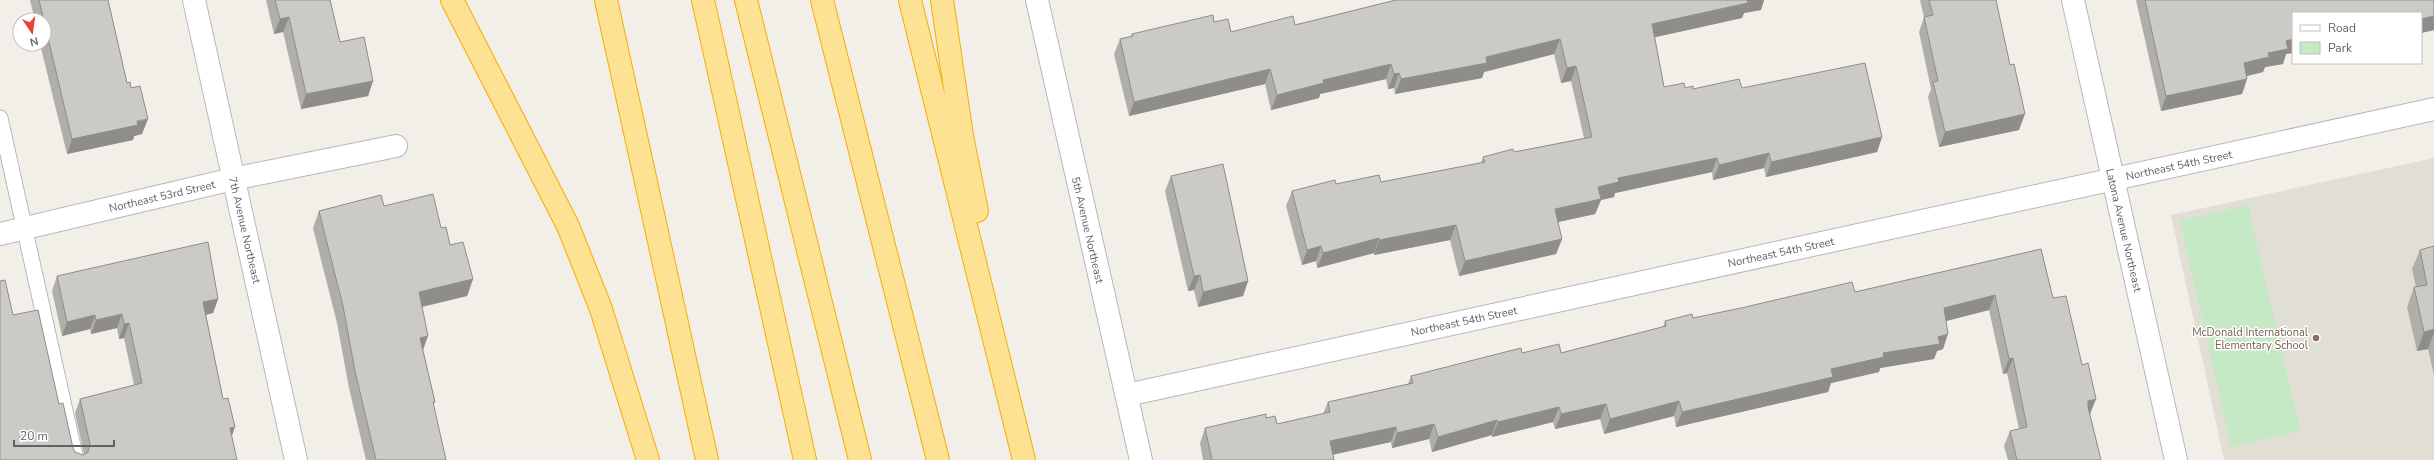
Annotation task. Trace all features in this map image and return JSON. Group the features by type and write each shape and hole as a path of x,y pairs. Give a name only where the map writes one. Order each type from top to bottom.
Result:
{"highway":[{"path":"452,0 568,226 601,309 648,460"},
{"path":"606,0 707,460"},
{"path":"704,0 805,460"},
{"path":"746,0 860,460"},
{"path":"822,0 938,460"},
{"path":"910,0 1024,460"},
{"path":"942,0 962,136 1024,460"}],"street":[{"name":"7th Avenue Northeast","path":"194,0 296,460"},
{"name":"Latona Avenue Northeast","path":"2073,0 2176,460"},
{"name":"5th Avenue Northeast","path":"1042,1 1141,460"},
{"name":"Northeast 54th Street","path":"1127,395 2434,109"},
{"name":"Northeast 53rd Street","path":"0,234 233,179 396,146"}],"lane":[{"path":"0,118 76,460"}],"shaded area":[{"name":"McDonald International Elementary School","path":"2434,158 2434,460 2224,460 2171,215"}],"green space":[{"path":"2248,205 2300,431 2231,447 2180,221"}],"building":[{"path":"39,0 108,0 127,83 130,82 131,88 140,86 148,119 137,121 138,125 72,139 51,52 52,12 42,12"},
{"path":"275,0 330,0 340,42 364,37 373,81 306,94 289,17 280,19"},
{"path":"1396,0 1747,0 1748,3 1652,24 1664,87 1684,83 1685,88 1693,86 1693,89 1739,79 1742,88 1865,63 1882,137 1771,162 1769,153 1719,165 1717,158 1618,178 1619,182 1598,187 1601,199 1555,209 1562,239 1465,261 1456,225 1379,240 1379,238 1323,253 1321,246 1307,250 1292,191 1335,180 1336,184 1379,175 1381,182 1485,162 1483,157 1513,149 1514,152 1592,137 1576,66 1567,68 1560,39 1486,57 1487,63 1401,79 1399,73 1394,74 1391,64 1323,80 1324,83 1277,95 1270,69 1134,102 1120,39 1133,36 1132,34 1213,15 1214,22 1228,19 1231,32 1293,16 1295,25"},
{"path":"1929,0 1996,0 2010,65 2014,64 2025,114 1945,132 1933,82 1938,81 1924,17 1933,15"},
{"path":"2145,0 2434,0 2434,16 2422,19 2422,12 2292,12 2292,39 2286,41 2288,49 2268,53 2269,57 2244,63 2247,79 2166,96"},
{"path":"1223,164 1248,281 1203,292 1200,275 1194,276 1171,176"},
{"path":"433,194 441,228 446,227 450,245 463,242 473,279 419,292 428,336 420,338 435,402 433,402 446,460 376,460 355,371 343,306 319,211 381,195 384,206"},
{"path":"208,242 218,299 203,302 223,399 228,398 235,427 230,428 237,460 0,460 0,281 5,280 13,315 38,310 59,404 63,403 73,448 75,452 83,455 88,452 90,444 80,399 142,383 129,323 124,324 122,314 96,320 95,315 67,322 57,276"},
{"path":"2434,246 2434,329 2424,332 2414,287 2427,285 2420,250"},
{"path":"2041,249 2053,298 2066,296 2082,365 2088,363 2096,399 2088,401 2088,407 2101,460 2017,460 2010,431 2027,427 2013,358 2009,359 1995,295 1944,308 1948,334 1938,337 1940,344 1883,353 1884,357 1831,369 1833,377 1682,412 1679,401 1610,419 1606,404 1561,414 1559,407 1498,422 1497,420 1438,437 1434,424 1397,433 1396,427 1330,441 1334,460 1212,460 1205,428 1266,414 1266,418 1275,416 1277,424 1330,412 1328,402 1413,383 1411,376 1521,348 1522,353 1559,344 1561,353 1666,326 1665,321 1692,314 1693,318 1852,282 1855,292"}],"place":[{"name":"McDonald International Elementary School","path":"2316,338"}]}
